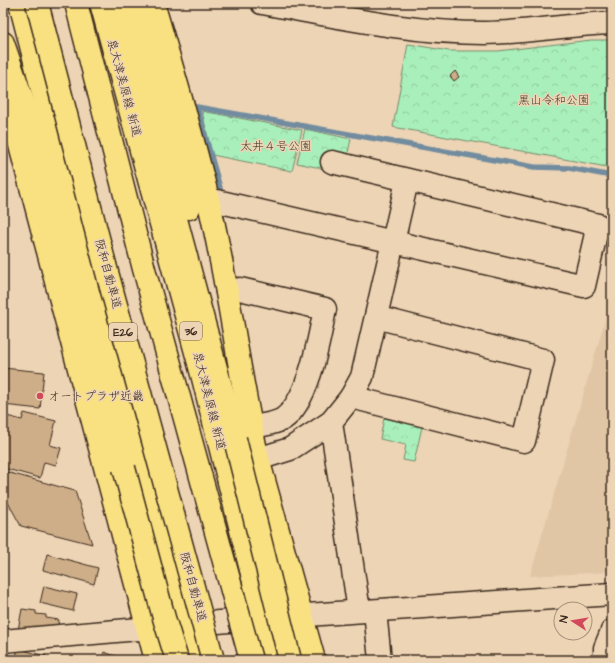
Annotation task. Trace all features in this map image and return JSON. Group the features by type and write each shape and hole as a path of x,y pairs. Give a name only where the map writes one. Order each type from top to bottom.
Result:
{"main road":[{"path":"20,3 189,660"},
{"name":"阪和自動車道","path":"37,3 108,276 213,660"},
{"path":"76,3 144,268 251,660"},
{"name":"泉大津美原線 新道","path":"102,3 204,378 263,618 275,660"},
{"path":"118,3 243,433 258,459 314,660"},
{"path":"135,3 212,299 243,433 290,660"},
{"path":"153,3 208,199 227,292 243,433"},
{"path":"3,43 38,145 164,618 177,660"},
{"path":"4,85 156,660"}],"street":[{"path":"262,3 405,28 466,33 506,32 587,23 612,23"},
{"path":"208,199 584,286 598,225 407,181 332,162"},
{"path":"258,459 290,449 331,422 352,397 362,377 407,181"},
{"path":"227,292 240,288 324,309 316,352 300,399 283,419 243,433"},
{"path":"352,397 524,441 542,360 376,317"},
{"path":"331,422 367,611 380,660"},
{"path":"3,641 263,618 612,594"},
{"path":"605,660 605,648 612,631"}],"shaded area":[{"path":"522,3 612,3 612,5 523,10"},
{"path":"608,310 612,311 612,572 530,576"}],"green space":[{"name":"黒山令和公園","path":"591,40 612,40 612,168 393,127 408,44 449,51 498,51"},
{"name":"太井４号公園","path":"202,111 302,130 292,171 212,155"},
{"path":"305,129 351,139 347,157 330,170 297,163"},
{"path":"384,418 422,427 414,462 403,460 406,445 380,439"}],"building":[{"path":"455,71 459,77 454,81 450,76"},
{"path":"3,368 44,372 40,409 3,405"},
{"path":"24,413 56,421 50,445 61,448 56,465 44,462 40,478 3,468 3,415 22,420"},
{"path":"3,471 75,491 92,544 21,526 5,497 7,489 3,488"},
{"path":"47,554 98,568 94,584 43,570"},
{"path":"44,586 77,594 73,611 40,603"},
{"path":"22,609 36,611 36,614 46,615 46,618 59,620 57,630 18,630"},
{"path":"18,649 46,656 45,660 15,660"},
{"path":"104,652 118,657 119,660 101,660"}],"waterway":[{"path":"220,188 197,107 534,167 569,168 612,176"}],"place":[{"name":"オートプラザ近畿","path":"40,396"}]}
